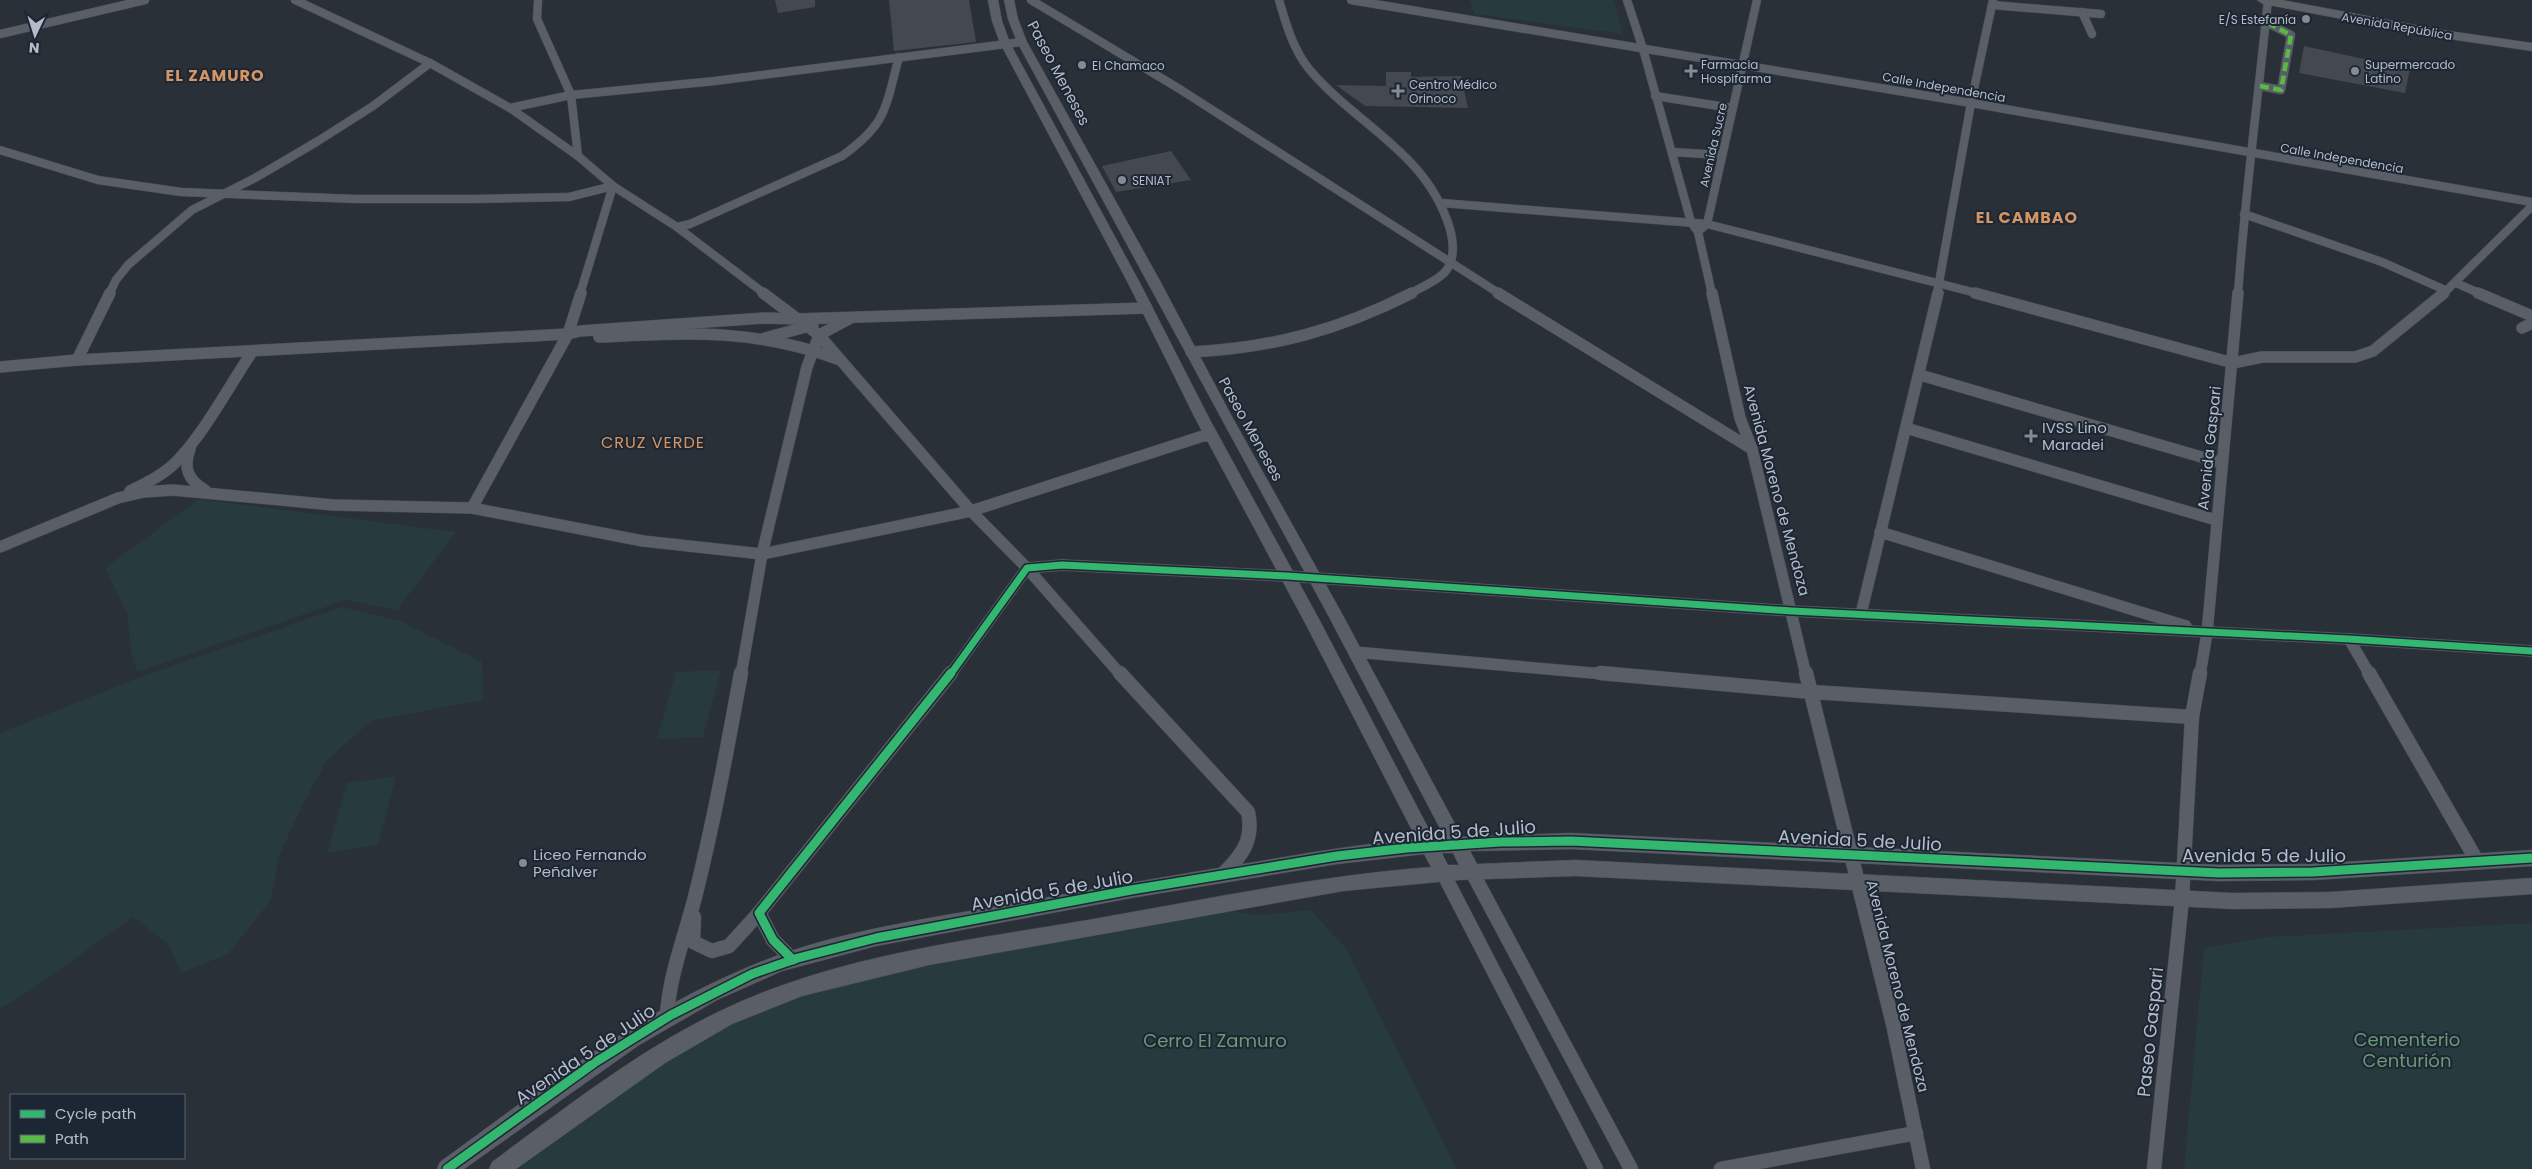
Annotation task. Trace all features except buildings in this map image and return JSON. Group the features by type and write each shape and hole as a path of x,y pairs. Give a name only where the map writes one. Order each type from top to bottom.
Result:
{"main road":[{"name":"Avenida República","path":"2266,0 2442,34 2532,47"},
{"name":"Avenida República","path":"2292,0 2448,29 2532,40"}],"street":[{"path":"0,34 145,0"},
{"path":"294,0 430,63 510,108 578,156 613,186 677,227 819,335 971,511 1027,568 1168,728 1248,812 1252,828 1249,840 1240,858 1222,875"},
{"path":"308,8 314,0"},
{"path":"538,0 537,19 571,95 578,156"},
{"path":"993,0 997,21 1006,43 1147,308 1212,436 1288,576 1596,1169"},
{"name":"Paseo Meneses","path":"1008,0 1022,42 1153,279 1472,872"},
{"path":"1031,0 1178,88 1452,264 1752,449"},
{"path":"1191,352 1223,352 1306,337 1344,325 1426,286 1444,274 1452,264 1455,256 1449,219 1432,186 1400,151 1311,71 1288,35 1279,0"},
{"name":"Calle Independencia","path":"1350,0 1971,103 2532,202"},
{"path":"1627,0 1643,48 1691,222"},
{"name":"Avenida Sucre","path":"1702,228 1744,66 1757,0"},
{"name":"Avenida Gaspari","path":"2182,899 2182,871 2192,717 2207,633 2216,520 2233,363 2244,214 2260,86 2266,0"},
{"path":"1861,614 1920,375 1940,283 1971,103 1993,2 2101,14"},
{"path":"2082,12 2092,34"},
{"path":"2260,86 2281,90 2291,35 2264,21"},
{"path":"510,108 571,95 715,81 1022,42"},
{"path":"677,227 842,156 864,141 881,122 899,57"},
{"path":"77,360 116,280 128,265 192,210 255,178 346,124 430,63"},
{"path":"1655,96 1732,108"},
{"path":"0,150 98,180 180,192 356,200 474,199 569,197 613,186"},
{"path":"1672,152 1721,155"},
{"path":"472,508 568,334 613,186"},
{"path":"1442,203 1691,222 1702,228 1940,283 2233,363 2262,357 2327,359 2355,357 2373,351 2388,342 2445,290 2456,283 2532,206"},
{"path":"2244,214 2346,249 2445,290"},
{"name":"Avenida Moreno de Mendoza","path":"1702,228 1740,418 1752,449 1812,692 1856,882 1893,1024 1923,1169"},
{"path":"2456,283 2532,316"},
{"path":"0,367 77,360 568,334 580,331 765,318 797,319 1147,308"},
{"path":"761,339 807,326 855,316"},
{"path":"667,1016 668,994 694,901 728,746 762,554 805,374 812,350 819,335 855,316"},
{"path":"761,339 779,326 765,318"},
{"path":"2522,328 2532,323"},
{"path":"568,334 590,337 719,335 792,343 841,360"},
{"path":"0,547 118,498 155,478 175,463 193,441 252,352"},
{"path":"805,374 823,360 841,360"},
{"path":"1920,375 2222,463"},
{"path":"1906,428 2216,520"},
{"path":"118,498 144,492 206,491 333,505 472,508 644,541 762,554 971,511 1203,436 1212,436"},
{"path":"193,441 186,459 187,475 192,483 206,491"},
{"path":"1880,532 2098,601 2207,633"},
{"path":"694,901 693,942 712,951 729,946 759,913 938,691 1027,568 1062,565 1288,576 1792,611 2348,639 2532,651"},
{"path":"2348,639 2477,861"},
{"path":"1355,652 1812,692 2192,717"},
{"name":"Avenida 5 de Julio","path":"447,1169 589,1067 667,1016 746,977 793,960 876,938 927,927 1337,856 1458,845 1571,841 2271,874 2532,858"},
{"path":"499,1169 605,1092 678,1043 733,1014 794,990 878,966 1136,918 1343,883 1443,873 1584,868 2233,901 2330,900 2532,886"},
{"path":"1472,872 1631,1169"},
{"name":"Paseo Gaspari","path":"2154,1169 2182,899"},
{"path":"759,913 773,940 793,960"},
{"path":"1721,1169 1916,1133"}],"green space":[{"path":"1470,0 1614,0 1623,34 1474,14"},
{"path":"199,499 456,532 397,610 346,600 137,672 131,651 127,613 105,568"},
{"path":"342,607 400,621 482,662 483,700 371,721 327,760 301,808 279,856 271,900 228,954 181,973 169,945 133,917 28,992 0,1008 0,733 143,676"},
{"path":"721,670 703,737 657,739 676,672"},
{"path":"396,776 378,845 327,853 347,783"},
{"name":"Cerro El Zamuro","path":"1211,909 1262,915 1310,910 1345,947 1457,1169 499,1169 620,1080 777,1001 862,976"},
{"name":"Cementerio Centurión","path":"2532,923 2532,1169 2184,1169 2204,948 2266,937"}],"marked path":[{"path":"2260,86 2281,90 2291,35 2264,21"}],"cycle path":[{"path":"793,960 773,940 759,913 938,691 1027,568 1062,565 1287,576 1792,611 2349,639 2532,651"},
{"path":"447,1169 557,1089 632,1038 711,993 767,968 814,953 876,938 1131,890 1337,856 1407,848 1500,842 1571,841 2219,873 2313,872 2532,858"}],"place":[{"name":"E/S Estefanía","path":"2306,19"},
{"name":"El Chamaco","path":"1082,65"},
{"name":"Farmacia Hospifarma","path":"1691,71"},
{"name":"Supermercado Latino","path":"2355,71"},
{"name":"Centro Médico Orinoco","path":"1398,91"},
{"name":"SENIAT","path":"1122,180"},
{"name":"IVSS Lino Maradei","path":"2031,436"},
{"name":"Liceo Fernando Peñalver","path":"523,863"}],"district":[{"name":"EL ZAMURO","path":"215,75"},
{"name":"EL CAMBAO","path":"2027,217"},
{"name":"CRUZ VERDE","path":"653,442"}]}
